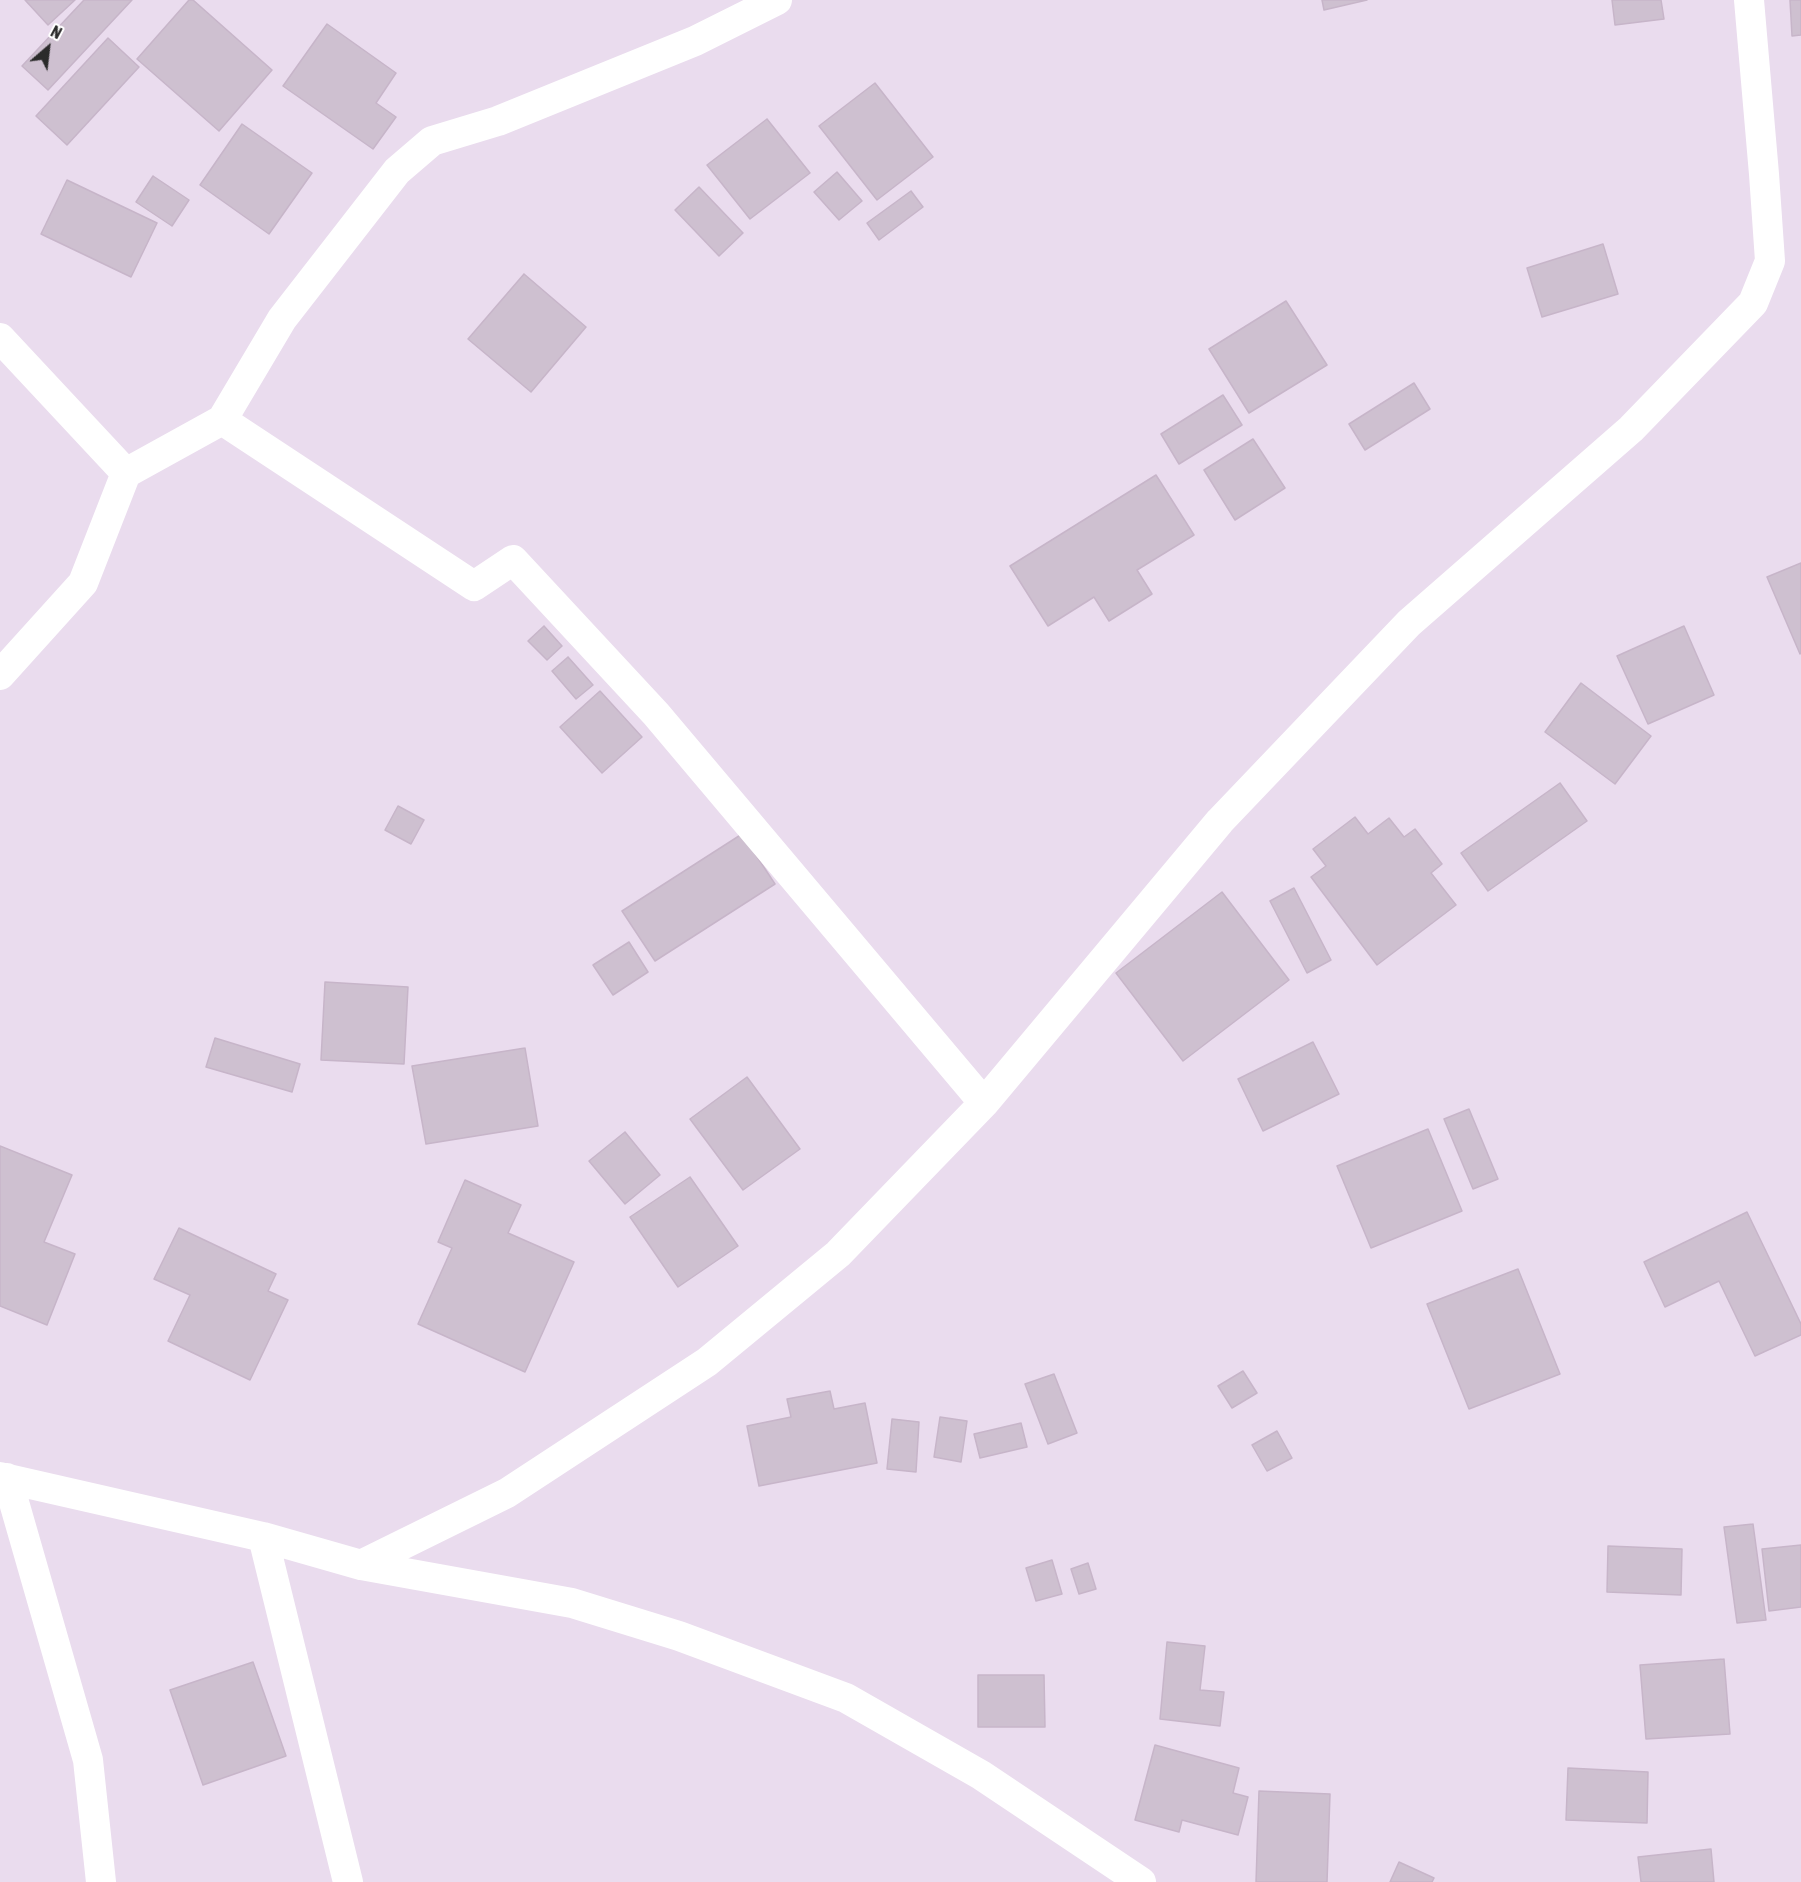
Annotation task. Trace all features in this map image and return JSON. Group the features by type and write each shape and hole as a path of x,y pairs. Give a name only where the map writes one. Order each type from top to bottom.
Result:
{"street":[{"path":"0,675 83,583 126,473 222,420 282,319 397,171 432,141 498,121 662,54 777,0"},
{"path":"361,1565 507,1492 707,1362 838,1254 984,1103 1220,821 1409,623 1631,429 1753,303 1770,261 1749,0"},
{"path":"0,338 126,473"},
{"path":"222,420 474,586 513,560 656,714 984,1103"},
{"path":"101,1882 87,1760 4,1477 263,1537 361,1565 572,1603 679,1635 846,1698 981,1775 1141,1882"},
{"path":"263,1537 348,1882"}],"building":[{"path":"25,0 75,0 48,25"},
{"path":"84,0 132,0 48,90 22,66"},
{"path":"189,0 193,0 272,70 219,131 137,59"},
{"path":"1322,0 1367,0 1324,10"},
{"path":"1612,0 1661,0 1664,19 1615,25"},
{"path":"1790,0 1801,0 1801,35 1792,36"},
{"path":"327,24 396,73 376,103 396,117 373,149 283,86"},
{"path":"108,38 139,67 67,145 36,116"},
{"path":"875,83 933,157 877,200 819,126"},
{"path":"767,119 810,173 750,219 707,165"},
{"path":"242,124 312,173 269,234 200,185"},
{"path":"837,172 862,201 839,220 814,192"},
{"path":"153,176 189,200 172,226 136,202"},
{"path":"67,180 157,223 131,277 41,234"},
{"path":"699,187 743,233 719,256 675,210"},
{"path":"911,191 923,207 879,240 867,223"},
{"path":"1603,244 1618,294 1542,317 1527,268"},
{"path":"524,274 586,327 531,392 468,339"},
{"path":"1286,301 1327,365 1249,413 1209,349"},
{"path":"1414,383 1430,409 1365,450 1349,424"},
{"path":"1223,395 1242,425 1179,464 1161,434"},
{"path":"1253,439 1285,488 1235,520 1204,470"},
{"path":"1156,475 1194,535 1137,570 1152,594 1109,621 1094,597 1048,626 1010,566"},
{"path":"1801,563 1801,653 1800,654 1767,577"},
{"path":"544,626 562,646 547,660 528,641"},
{"path":"1684,626 1714,695 1648,724 1617,656"},
{"path":"568,657 593,685 576,699 552,671"},
{"path":"1581,683 1651,736 1615,784 1545,732"},
{"path":"600,691 642,737 602,773 560,727"},
{"path":"1560,783 1587,821 1488,891 1461,853"},
{"path":"398,806 424,820 411,844 385,830"},
{"path":"1355,817 1368,834 1389,818 1404,837 1415,829 1442,864 1431,873 1456,905 1377,965 1311,877 1326,866 1313,849"},
{"path":"742,834 775,884 655,961 622,911"},
{"path":"1294,888 1331,960 1307,973 1270,901"},
{"path":"1222,892 1289,980 1183,1061 1116,973"},
{"path":"629,942 648,972 613,995 593,965"},
{"path":"325,982 408,987 404,1064 321,1060"},
{"path":"215,1038 300,1064 292,1092 206,1067"},
{"path":"1313,1042 1339,1094 1263,1131 1238,1079"},
{"path":"525,1048 538,1126 426,1144 412,1066"},
{"path":"747,1077 800,1149 743,1190 690,1119"},
{"path":"1469,1109 1498,1179 1473,1189 1444,1119"},
{"path":"1428,1129 1462,1211 1371,1248 1337,1166"},
{"path":"625,1132 660,1175 625,1204 589,1161"},
{"path":"0,1146 72,1175 44,1242 75,1254 47,1325 0,1306"},
{"path":"690,1177 738,1246 678,1287 630,1217"},
{"path":"465,1180 521,1205 508,1233 574,1262 525,1372 418,1324 452,1248 438,1242"},
{"path":"1747,1212 1801,1324 1801,1335 1755,1356 1719,1281 1665,1307 1644,1262"},
{"path":"179,1228 276,1274 268,1291 288,1300 250,1380 168,1341 190,1295 154,1279"},
{"path":"1518,1269 1560,1374 1469,1409 1427,1304"},
{"path":"1243,1371 1257,1393 1232,1408 1218,1386"},
{"path":"1054,1374 1077,1433 1048,1444 1025,1384"},
{"path":"830,1391 834,1409 865,1403 877,1463 759,1486 747,1426 791,1417 787,1399"},
{"path":"940,1417 967,1421 961,1462 934,1457"},
{"path":"892,1419 919,1422 916,1472 887,1469"},
{"path":"1021,1423 1027,1447 980,1458 974,1434"},
{"path":"1277,1431 1292,1458 1267,1471 1252,1445"},
{"path":"1753,1524 1766,1620 1737,1623 1724,1527"},
{"path":"1801,1545 1801,1607 1769,1611 1762,1549"},
{"path":"1608,1546 1682,1549 1681,1595 1607,1592"},
{"path":"1052,1560 1062,1594 1036,1601 1026,1568"},
{"path":"1088,1563 1096,1589 1079,1594 1071,1569"},
{"path":"1167,1642 1205,1646 1200,1690 1224,1692 1220,1726 1160,1719"},
{"path":"1724,1659 1730,1734 1646,1739 1640,1665"},
{"path":"253,1662 286,1756 203,1785 170,1690"},
{"path":"978,1675 1044,1675 1045,1727 978,1727"},
{"path":"1155,1745 1239,1768 1233,1793 1248,1797 1238,1835 1182,1820 1179,1832 1135,1820"},
{"path":"1568,1768 1648,1772 1647,1823 1566,1820"},
{"path":"1259,1791 1330,1794 1327,1882 1256,1882"},
{"path":"1711,1849 1714,1882 1641,1882 1638,1857"},
{"path":"1399,1862 1434,1878 1432,1882 1390,1882"}]}
